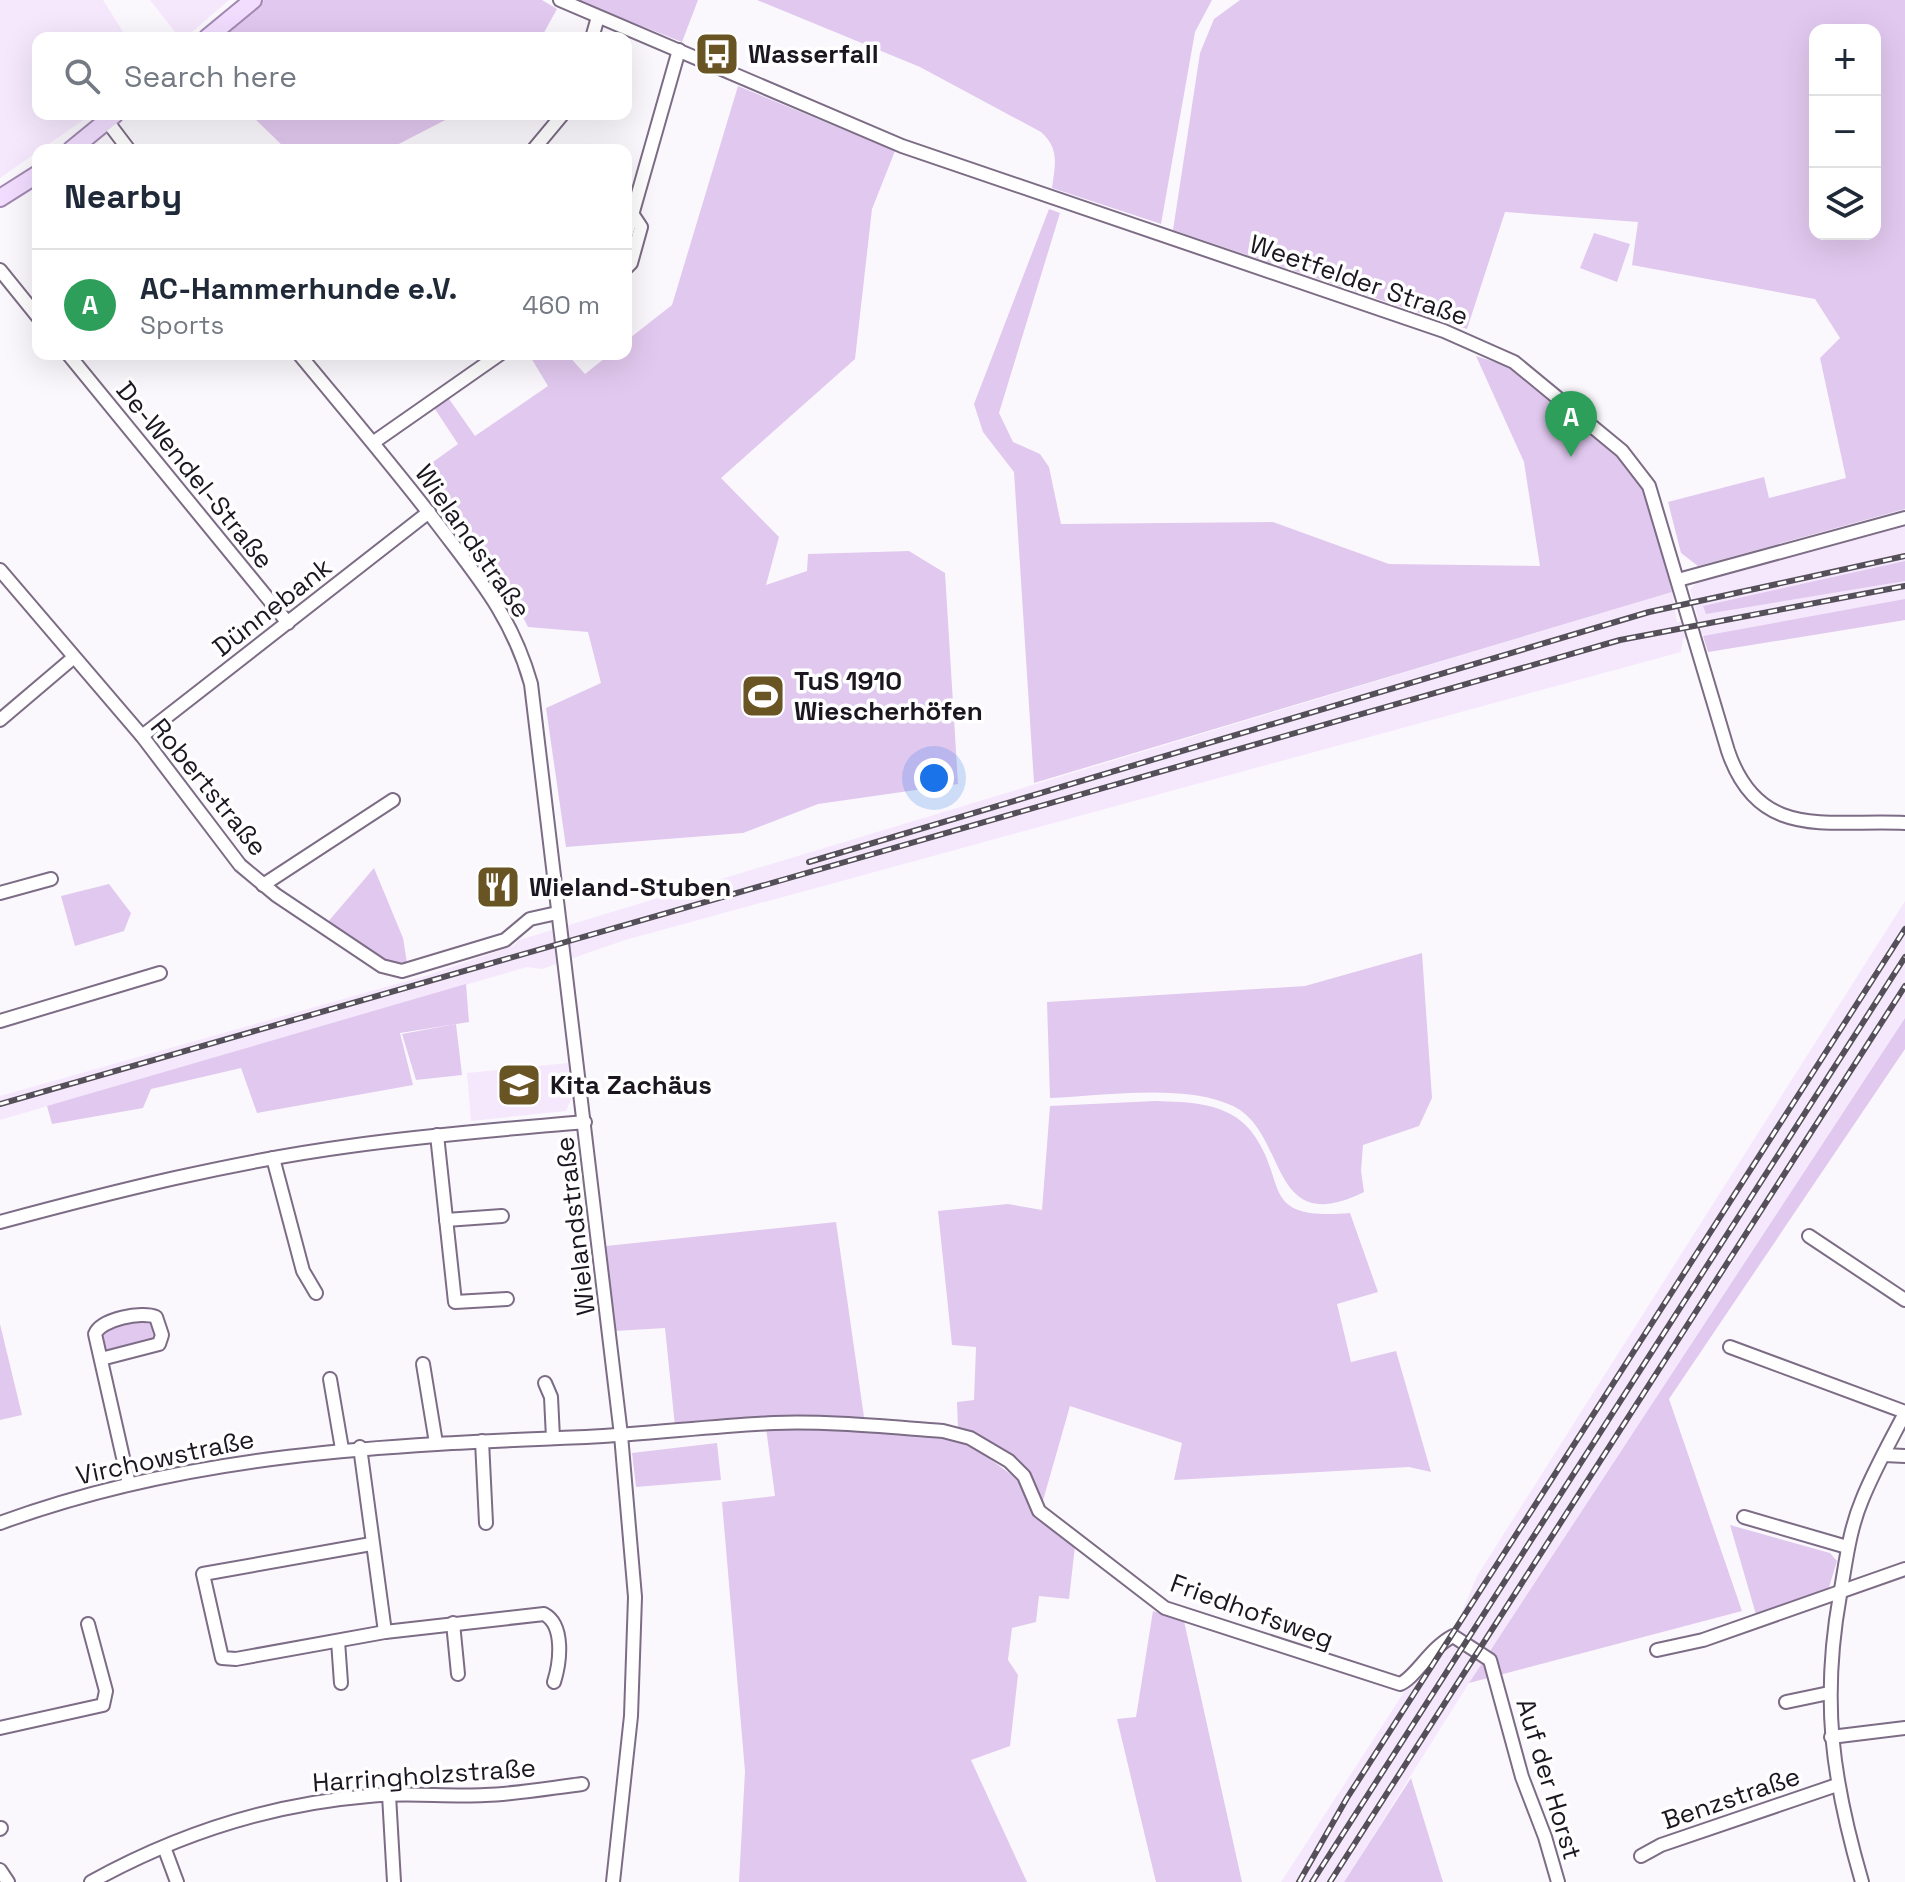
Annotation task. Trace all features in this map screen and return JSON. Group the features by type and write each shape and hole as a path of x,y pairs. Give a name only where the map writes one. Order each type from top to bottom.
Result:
{"main road":[{"path":"214,32 253,0"},
{"path":"78,144 108,120"},
{"path":"0,198 32,178"}],"street":[{"name":"Weetfelder Straße","path":"560,0 915,151 1444,331 1514,362 1640,469 1659,511 1734,768 1754,800 1780,816 1797,820 1905,823"},
{"path":"594,32 598,17"},
{"path":"632,218 679,50"},
{"path":"112,120 126,144"},
{"path":"538,144 558,120"},
{"path":"632,259 641,227 633,215"},
{"path":"0,270 32,310"},
{"name":"De-Wendel-Straße","path":"73,360 288,623"},
{"name":"Wielandstraße","path":"304,360 374,442 506,615 526,667 536,719 621,1435 635,1631 631,1716 613,1882"},
{"path":"374,442 491,360"},
{"name":"Dünnebank","path":"142,736 429,512"},
{"path":"1678,580 1905,518"},
{"name":"Robertstraße","path":"0,570 142,736 234,857 263,885 392,970 402,971 505,940 530,919 557,913"},
{"path":"0,720 73,658"},
{"path":"263,885 393,800"},
{"path":"0,893 51,879"},
{"path":"0,1021 160,973"},
{"path":"0,1222 113,1192 273,1158 437,1135 585,1122"},
{"path":"437,1135 455,1302 507,1299"},
{"path":"273,1158 303,1271 316,1293"},
{"path":"446,1220 502,1216"},
{"path":"1809,1236 1905,1300"},
{"path":"101,1359 159,1344 162,1335 156,1317 143,1315 99,1326 95,1334 129,1484"},
{"path":"1730,1347 1905,1413 1861,1502 1847,1547 1829,1693 1837,1785 1862,1882"},
{"path":"423,1364 436,1443"},
{"path":"330,1379 342,1449"},
{"path":"545,1383 551,1397 553,1438"},
{"name":"Friedhofsweg","path":"621,1435 775,1423 943,1431 970,1438 1009,1461 1024,1476 1039,1511 1165,1608 1400,1684 1409,1681 1421,1661 1441,1642 1453,1636 1485,1653 1498,1688"},
{"name":"Virchowstraße","path":"0,1523 71,1499 187,1470 360,1447 621,1435"},
{"path":"482,1441 486,1523"},
{"path":"360,1447 385,1632"},
{"path":"1884,1455 1905,1456"},
{"path":"1744,1517 1847,1547"},
{"path":"371,1544 203,1574 222,1658 236,1659 385,1632 544,1614 551,1618 557,1630 559,1666 554,1682"},
{"path":"1657,1650 1703,1640 1905,1569"},
{"path":"453,1623 458,1674"},
{"path":"0,1728 103,1705 106,1691 88,1624"},
{"path":"338,1641 341,1683"},
{"name":"Auf der Horst","path":"1498,1688 1522,1777 1558,1882"},
{"path":"1786,1702 1829,1693"},
{"path":"1831,1737 1905,1728"},
{"name":"Harringholzstraße","path":"91,1882 205,1830 279,1809 389,1795 485,1795 582,1784"},
{"name":"Benzstraße","path":"1641,1856 1661,1845 1837,1785"},
{"path":"389,1795 394,1882"},
{"path":"164,1847 177,1882"},
{"path":"0,1870 8,1882"}],"shaded area":[{"path":"0,0 103,0 123,32 32,32 32,120 83,120 49,144 32,144 32,156 0,178"},
{"path":"150,0 229,0 192,32 175,32"},
{"path":"264,0 542,0 557,9 544,32 224,32"},
{"path":"575,0 698,0 682,42"},
{"path":"757,0 1212,0 1195,32 1161,224 1052,188 1054,151 1041,132 920,67"},
{"path":"1240,0 1905,0 1905,509 1698,566 1681,553 1668,502 1764,477 1769,498 1846,478 1820,358 1840,338 1815,299 1632,265 1638,222 1505,212 1467,329 1173,230 1200,53 1214,19"},
{"path":"738,86 895,151 872,209 855,359 721,478 779,537 766,585 807,571 808,554 909,551 945,573 958,784 818,804 743,833 566,847 546,708 601,683 588,632 528,627 492,566 419,472 458,444 433,406 447,396 475,436 548,386 532,360 572,360 585,374 602,360 632,360 632,336 672,305"},
{"path":"256,120 445,120 399,144 281,144"},
{"path":"1049,209 1060,213 999,413 1013,442 1040,454 1049,467 1061,524 1273,522 1389,564 1540,566 1524,462 1476,356 1514,368 1617,453 1645,489 1672,592 1034,783 1014,472 983,432 974,404"},
{"path":"1594,233 1630,244 1617,282 1580,268"},
{"path":"1905,524 1905,620 1708,652 1703,634 1683,639 1681,652 625,940 542,969 527,967 0,1120 0,1096 428,975 513,946 519,940 1672,592 1677,622 1698,618 1690,590 1698,581 1783,554"},
{"path":"1905,561 1905,581 1706,614 1703,606"},
{"path":"1905,599 1905,620 1708,652 1703,636"},
{"path":"374,868 403,938 407,963 397,963 376,955 327,923"},
{"path":"109,884 131,913 124,931 75,946 61,896"},
{"path":"1905,901 1905,1018 1469,1683 1344,1882 1281,1882 1404,1692 1442,1646 1459,1619 1477,1576"},
{"path":"1422,953 1432,1098 1419,1126 1363,1145 1361,1171 1364,1192 1333,1203 1310,1203 1295,1193 1283,1177 1251,1119 1233,1106 1213,1099 1168,1093 1050,1098 1047,1002 1305,986"},
{"path":"466,984 469,1022 400,1033 413,1085 257,1113 241,1068 151,1089 143,1108 52,1124 47,1106"},
{"path":"1905,1018 1905,1049 1669,1399 1742,1611 1469,1683"},
{"path":"456,1024 462,1075 416,1080 402,1034"},
{"name":"Kita Zachäus","path":"568,1063 572,1097 566,1111 471,1121 467,1073"},
{"path":"1155,1101 1207,1106 1231,1114 1242,1121 1263,1149 1280,1194 1288,1204 1300,1211 1320,1214 1350,1213 1378,1292 1337,1304 1351,1362 1396,1351 1431,1472 1409,1467 1174,1480 1182,1443 1070,1406 1042,1504 1033,1480 1019,1464 958,1429 957,1402 974,1400 976,1347 952,1345 938,1211 1008,1204 1042,1210 1050,1106"},
{"path":"836,1222 865,1424 675,1426 665,1328 615,1331 606,1246"},
{"path":"146,1320 153,1321 157,1339 107,1352 103,1349 101,1332"},
{"path":"0,1324 22,1415 0,1420"},
{"path":"832,1427 960,1437 1024,1484 1033,1510 1075,1546 1069,1599 1039,1596 1036,1622 1012,1628 1008,1660 1018,1675 1010,1746 971,1760 1027,1882 739,1882 745,1771 722,1502 775,1496 766,1428"},
{"path":"717,1443 721,1480 636,1487 632,1453"},
{"path":"1730,1525 1830,1553 1837,1561 1827,1594 1757,1618"},
{"path":"1153,1611 1184,1621 1242,1882 1156,1882 1117,1719 1136,1717"},
{"path":"1411,1778 1443,1882 1344,1882"}],"railway":[{"path":"809,862 1649,612 1905,556"},
{"path":"0,1104 1620,640 1905,586"},
{"path":"1299,1882 1347,1798 1905,929"},
{"path":"1312,1882 1905,957"},
{"path":"1330,1882 1905,986"}],"place":[{"name":"Wasserfall","path":"717,54"},
{"name":"AC-Hammerhunde e.V.","path":"1571,457"},
{"name":"TuS 1910 Wiescherhöfen","path":"763,696"},
{"name":"Wieland-Stuben","path":"498,887"},
{"name":"Kita Zachäus","path":"519,1085"}]}
